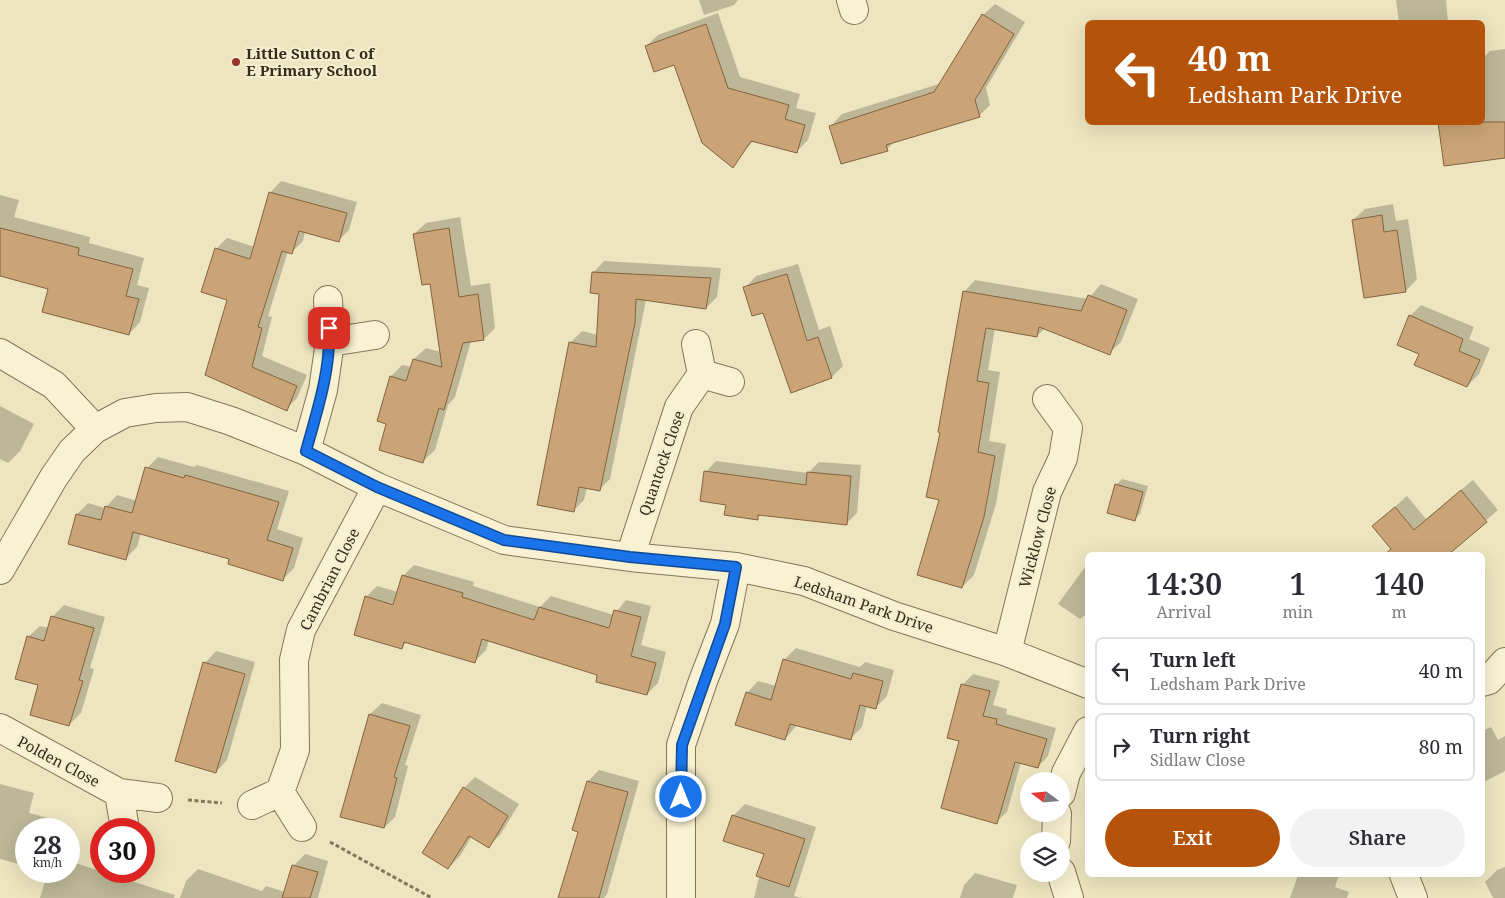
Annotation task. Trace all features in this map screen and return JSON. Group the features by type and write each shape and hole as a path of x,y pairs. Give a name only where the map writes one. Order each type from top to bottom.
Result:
{"street":[{"path":"306,451 323,390 330,342 328,300"},
{"path":"330,342 375,334"},
{"path":"696,344 702,374 730,382"},
{"path":"0,352 54,385 95,428"},
{"name":"Quantock Close","path":"630,557 679,407 702,374"},
{"name":"Wicklow Close","path":"1007,652 1047,492 1063,458 1068,428 1047,399"},
{"name":"Ledsham Park Drive","path":"0,570 54,476 72,451 95,428 125,413 187,407 231,421 306,451 377,487 504,540 630,557 736,567 804,581 894,616 1007,652 1085,683"},
{"name":"Cambrian Close","path":"280,792 295,750 294,660 301,630 377,487"},
{"path":"681,898 682,745 725,624 736,567"},
{"name":"Polden Close","path":"0,728 119,793 158,798"},
{"path":"1067,772 1085,737"},
{"path":"252,805 280,792 302,827"},
{"path":"119,793 123,818"},
{"path":"1405,877 1413,898"},
{"path":"1064,882 1069,898"}],"building":[{"path":"982,14 1014,34 975,100 980,117 886,145 888,151 841,164 829,126 934,92"},
{"path":"706,24 728,88 789,105 785,119 805,125 797,153 751,141 733,168 702,143 674,65 654,72 645,46"},
{"path":"1485,122 1505,122 1505,158 1444,166 1438,125 1485,125"},
{"path":"269,192 347,213 339,242 299,231 292,254 282,251 258,327 262,328 252,367 297,386 287,411 205,375 227,300 201,292 215,248 250,259"},
{"path":"1382,215 1384,232 1397,230 1406,292 1364,298 1352,220"},
{"path":"0,228 79,248 78,255 133,269 126,296 139,299 129,335 42,312 48,289 0,276"},
{"path":"449,228 459,297 478,294 484,340 463,343 444,410 439,408 423,463 379,450 386,424 377,421 390,376 406,381 413,359 442,367 430,284 422,285 413,234"},
{"path":"592,272 711,278 706,309 636,299 635,323 600,491 579,487 574,512 537,505 569,342 596,347 599,294 590,293"},
{"path":"787,274 807,341 818,337 832,378 791,393 763,313 752,316 743,287"},
{"path":"963,291 1081,311 1088,295 1127,310 1110,355 1039,327 1037,337 986,328 977,381 989,383 978,452 995,456 984,517 962,588 917,575 939,500 926,497 940,433 938,432"},
{"path":"1409,315 1463,339 1459,351 1480,360 1467,387 1414,365 1419,354 1397,345"},
{"path":"145,467 184,478 185,475 279,502 267,540 293,548 283,581 228,564 229,559 133,532 126,560 68,544 76,514 101,520 105,506 132,513"},
{"path":"704,471 806,485 807,472 851,476 847,525 758,515 758,520 724,515 726,505 700,501"},
{"path":"1115,484 1143,492 1135,521 1107,513"},
{"path":"1461,490 1487,522 1452,552 1388,552 1391,549 1372,526 1395,507 1414,530"},
{"path":"402,575 463,593 462,597 534,620 539,607 609,628 614,610 641,617 631,656 656,663 647,695 596,682 597,675 482,639 475,663 404,642 402,649 354,635 365,596 393,605"},
{"path":"51,616 94,628 79,680 83,681 69,726 30,715 38,685 15,679 27,636 44,641"},
{"path":"783,659 851,679 853,673 883,681 876,709 860,705 851,740 790,724 785,740 735,725 746,692 771,700"},
{"path":"203,662 245,674 216,773 175,761"},
{"path":"961,684 990,691 983,716 997,719 996,724 1047,739 1038,768 1015,762 997,824 941,808 959,741 947,738"},
{"path":"369,714 410,726 394,777 397,778 384,828 340,817"},
{"path":"587,781 628,792 599,898 558,898 578,832 572,830"},
{"path":"463,787 508,816 489,848 469,836 448,869 422,853"},
{"path":"732,815 805,839 789,887 756,876 764,854 723,841"},
{"path":"292,865 318,872 310,898 282,898"}],"place":[{"name":"Little Sutton C of E Primary School","path":"236,62"}],"route":[{"path":"329,328 330,342 323,390 306,451 377,487 504,540 630,557 736,567 725,624 703,680 682,745 681,797"}]}
